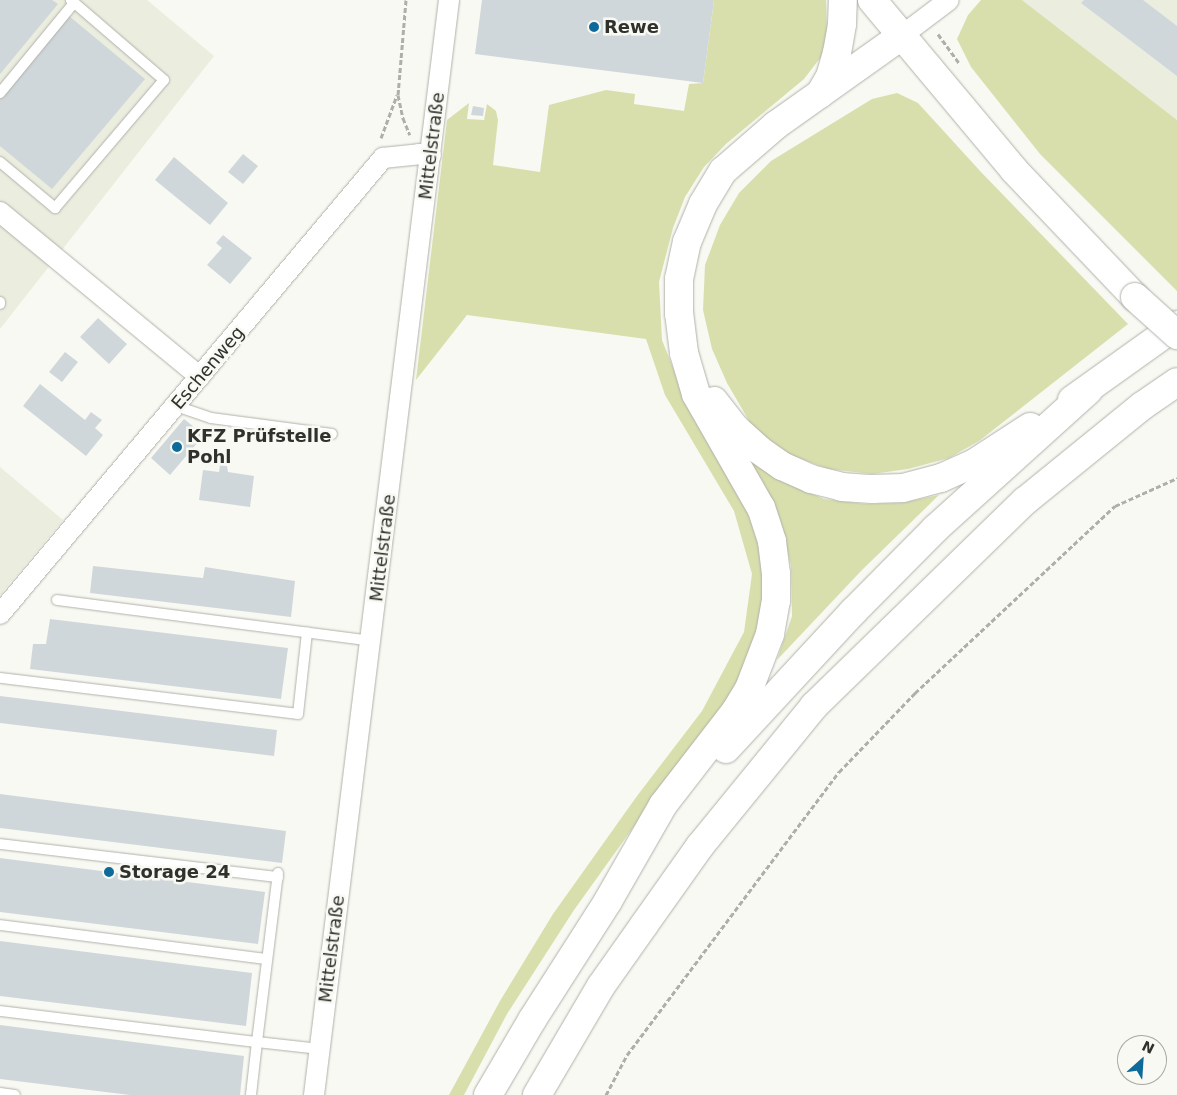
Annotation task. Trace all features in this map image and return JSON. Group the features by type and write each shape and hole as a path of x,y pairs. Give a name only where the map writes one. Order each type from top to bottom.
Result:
{"main road":[{"path":"820,94 830,77 837,53 842,24 843,0"},
{"path":"872,0 900,37 1014,170 1135,297 1177,335"},
{"path":"488,1095 536,1012 608,901 663,805 735,712 749,689 770,634 776,601 776,574 772,541 761,508 696,394 684,353 679,314 679,280 687,242 703,204 723,171 754,142 900,37"},
{"path":"679,314 690,357 714,402 736,429 759,450 782,466 812,480 842,487 872,489 903,488 941,478 972,464 1088,390 1177,325"},
{"path":"537,1095 602,986 644,925 706,839 814,706 1025,501 1142,406 1177,382"},
{"path":"608,901 704,774 853,612 936,529 1088,390"}],"street":[{"name":"Mittelstraße","path":"314,1095 372,641 425,154 450,0"},
{"path":"900,37 949,0"},
{"path":"383,158 425,154"},
{"name":"Eschenweg","path":"0,614 383,158"},
{"path":"0,212 200,377"}],"lane":[{"path":"0,93 72,1 164,80 54,208 0,162"},
{"path":"176,406 211,418 332,434"},
{"path":"57,600 372,641"},
{"path":"1,678 298,714 307,632"},
{"path":"0,844 278,875 251,1095"},
{"path":"0,925 267,959"},
{"path":"0,1011 320,1049"},
{"path":"0,1093 15,1095"}],"path":[{"path":"383,158 379,143 398,95 406,0"},
{"path":"398,95 403,118 425,154"},
{"path":"606,1095 627,1055 839,772 915,693 1115,506 1177,478"}],"shaded area":[{"path":"0,0 147,0 214,56 0,329"},
{"path":"1022,0 1177,0 1177,120"},
{"path":"0,467 63,520 0,595"}],"green space":[{"path":"714,0 826,0 827,31 821,57 804,79 726,144 704,167 685,197 673,228 659,282 662,340 681,388 743,493 767,569 765,610 738,687 650,804 574,910 507,1014 464,1095 449,1095 500,1001 553,914 637,796 702,711 744,632 752,574 734,511 665,395 646,339 467,315 416,380 447,120 469,103 467,119 484,120 487,104 496,111 498,120 493,165 540,172 549,105 606,90 635,94 634,104 684,111 689,84 703,83"},
{"path":"981,0 1022,0 1177,120 1177,291 1040,154 971,67 957,39 968,15"},
{"path":"897,93 918,103 981,172 1128,324 979,441 949,458 908,469 872,474 829,469 787,454 752,426 727,383 712,349 703,310 705,265 720,225 739,193 771,161 872,99"},
{"path":"746,454 782,481 824,499 865,504 901,503 939,495 861,571 777,660 792,616 791,566 780,519 766,488"}],"building":[{"path":"0,0 52,0 58,4 0,74"},
{"name":"Rewe","path":"482,0 714,0 703,83 475,54"},
{"path":"1084,0 1143,0 1177,26 1177,76 1081,3"},
{"path":"69,16 145,79 52,189 0,146 0,99"},
{"path":"473,106 484,108 483,116 471,115"},
{"path":"243,154 258,166 243,184 228,172"},
{"path":"174,157 228,203 210,225 155,180"},
{"path":"223,235 252,258 230,284 207,265 222,248 216,243"},
{"path":"98,318 127,344 109,364 80,337"},
{"path":"65,352 78,362 62,382 49,372"},
{"path":"40,384 85,420 91,412 102,420 95,428 103,435 86,456 23,406"},
{"name":"KFZ Prüfstelle Pohl","path":"184,419 204,435 170,475 151,458"},
{"path":"220,465 227,466 228,472 254,476 250,507 199,500 203,470 219,472"},
{"path":"93,566 203,578 205,567 295,581 291,617 90,593"},
{"path":"50,619 288,648 281,699 30,669 33,644 46,644"},
{"path":"0,696 277,730 274,756 0,723"},
{"path":"0,794 286,831 282,863 0,828"},
{"path":"0,858 265,892 258,944 0,912"},
{"path":"0,941 252,973 246,1026 0,996"},
{"path":"0,1025 244,1056 240,1095 130,1095 0,1079"}],"place":[{"name":"Rewe","path":"594,27"},
{"name":"KFZ Prüfstelle Pohl","path":"177,447"},
{"name":"Storage 24","path":"109,872"}]}
